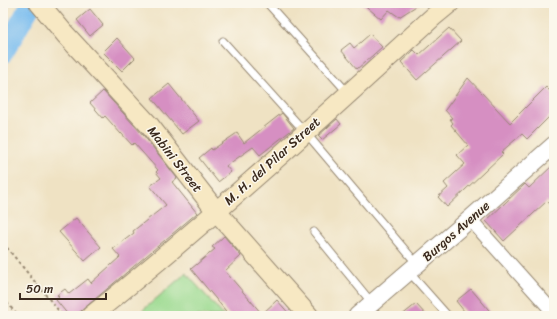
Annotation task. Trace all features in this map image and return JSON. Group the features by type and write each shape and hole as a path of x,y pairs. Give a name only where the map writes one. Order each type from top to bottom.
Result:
{"main road":[{"name":"Mabini Street","path":"39,3 65,34 150,126 216,211 309,316"},
{"name":"M. H. del Pilar Street","path":"91,316 125,289 306,133 348,93 450,3"}],"street":[{"name":"Burgos Avenue","path":"357,316 554,145"},
{"path":"470,219 554,313"}],"lane":[{"path":"270,5 348,93"},
{"path":"223,41 306,133 413,268 448,316"},
{"path":"314,232 372,303"}],"path":[{"path":"3,243 63,316"},
{"path":"3,298 18,316"}],"green space":[{"path":"186,273 224,316 136,316"}],"building":[{"path":"362,3 421,3 399,17 389,10 381,19"},
{"path":"90,9 103,25 90,36 77,20"},
{"path":"449,28 461,41 417,80 401,62 414,50 419,55"},
{"path":"370,34 382,47 357,69 341,50 350,43 354,48"},
{"path":"117,38 135,58 122,71 103,52"},
{"path":"468,78 510,123 546,87 554,95 554,112 527,139 522,134 501,152 503,154 447,207 438,197 448,188 444,183 465,164 457,155 468,145 451,125 453,123 450,119 452,118 445,110"},
{"path":"169,84 199,121 182,134 152,98"},
{"path":"103,91 144,136 177,178 172,182 197,213 75,316 69,316 56,300 59,297 57,295 65,289 69,294 88,279 91,283 120,257 113,249 166,205 150,186 161,178 156,172 158,170 134,143 132,145 105,116 103,118 90,103"},
{"path":"282,113 294,128 260,155 253,147 226,166 231,172 218,182 199,158 211,148 212,150 237,133 244,143"},
{"path":"337,119 341,124 322,140 318,136"},
{"path":"554,164 554,208 547,201 504,241 486,221 525,184 529,188"},
{"path":"76,218 101,247 85,261 59,232"},
{"path":"224,236 241,256 225,271 262,314 277,300 291,316 230,316 191,269 215,249 212,247"},
{"path":"471,289 494,316 468,316 456,301"},
{"path":"416,304 427,316 401,316"}],"waterway":[{"path":"3,53 32,3"}]}
